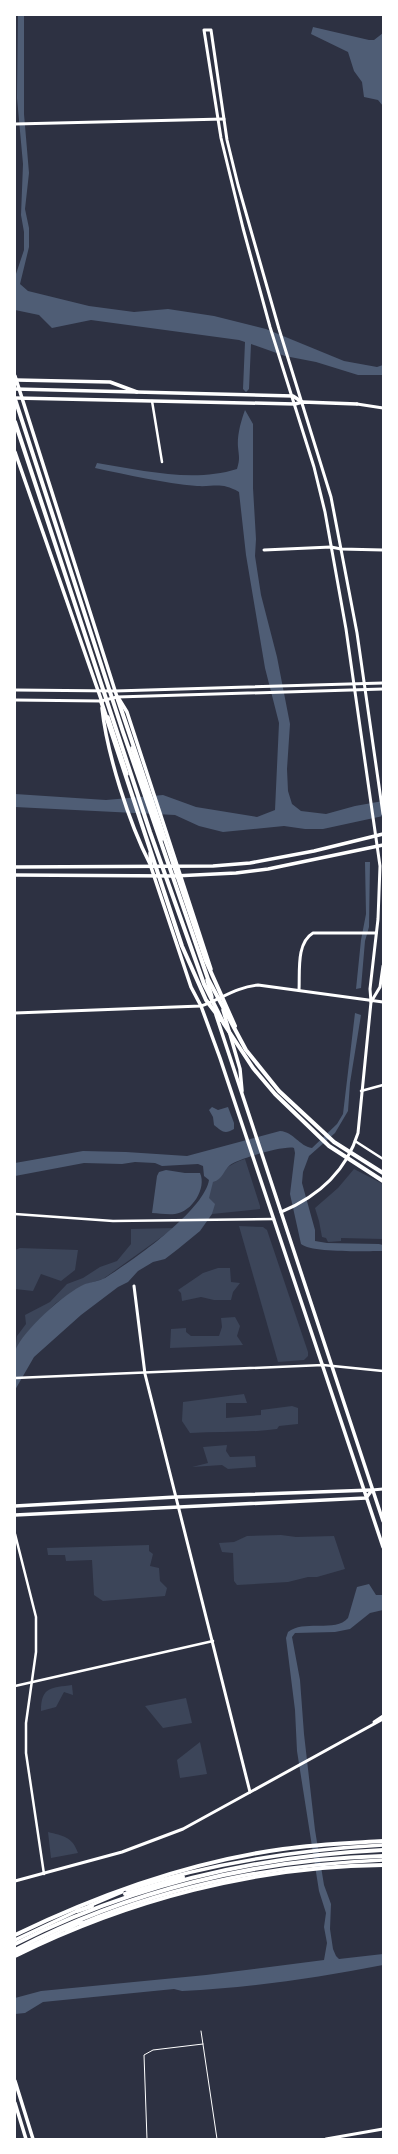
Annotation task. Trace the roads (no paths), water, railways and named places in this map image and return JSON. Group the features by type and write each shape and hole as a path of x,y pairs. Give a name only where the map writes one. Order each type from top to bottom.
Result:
{"highway":[{"path":"15,398 120,725 208,979 246,1050 279,1091 334,1142 383,1173"},
{"path":"15,422 150,832 201,978 224,1024"},
{"path":"117,697 206,961 246,1050"},
{"path":"101,701 182,946 206,1000 253,1068 275,1094 304,1124 329,1146 383,1181"},
{"path":"15,1935 113,1892 192,1868 283,1849 329,1844 383,1841"},
{"path":"15,1944 65,1920 129,1896 213,1872 279,1860 348,1852 383,1850"},
{"path":"15,1950 67,1927 155,1893 223,1876 311,1861 383,1856"},
{"path":"15,1956 97,1920 175,1895 211,1886 309,1869 383,1865"},
{"path":"77,1911 159,1882 190,1875 213,1872"}],"main road":[{"path":"137,392 110,382 15,378 17,389 115,690 154,816 201,954 221,1033 383,1521"},
{"path":"17,389 293,396 302,402"},
{"path":"15,398 357,404"},
{"path":"15,452 97,690 111,725 134,795 149,842 151,866"},
{"path":"117,697 127,712 220,998 240,1069 242,1096"},
{"path":"101,701 103,720 111,753 130,815 155,876 191,987 200,1006 254,1159 323,1365 362,1489 383,1548"},
{"path":"15,867 171,865 213,866 250,863 314,851 383,834"},
{"path":"15,875 180,876 268,869 377,847 383,844"},
{"path":"15,1506 176,1497 362,1489 372,1490"},
{"path":"366,1498 372,1490"},
{"path":"15,1515 366,1498"},
{"path":"15,1940 122,1892 185,1873 283,1854 321,1849 383,1845"},
{"path":"15,1953 67,1927 122,1907 175,1891 279,1868 383,1860"},
{"path":"15,2081 33,2139"},
{"path":"15,2103 26,2139"}],"street":[{"path":"281,1212 291,1208 316,1193 333,1179 353,1148 361,1091 370,1002 380,866 355,689 325,512 293,396 271,329 242,228 217,120 204,30 211,30 224,119 240,192 279,329 331,497 364,683 383,814"},
{"path":"15,124 224,119"},
{"path":"152,401 162,462"},
{"path":"357,404 383,408"},
{"path":"264,550 331,547 341,549 383,550"},
{"path":"15,690 115,690 383,683"},
{"path":"15,700 101,701 117,697 383,689"},
{"path":"299,990 302,945 307,937 313,933 376,933"},
{"path":"370,1002 380,987 383,966"},
{"path":"15,1013 200,1006 213,1002 244,986 274,986 370,1002 383,1002"},
{"path":"361,1091 383,1085"},
{"path":"355,1141 383,1158"},
{"path":"15,1214 113,1221 274,1219"},
{"path":"134,1286 145,1374 250,1792"},
{"path":"15,1378 145,1374 323,1365 383,1370"},
{"path":"372,1490 383,1489"},
{"path":"15,1534 36,1617 36,1652 33,1682 26,1723 26,1754 44,1874"},
{"path":"15,1686 213,1640"},
{"path":"373,1724 383,1716"},
{"path":"15,1881 122,1852 153,1841 220,1810 296,1766 383,1719"},
{"path":"326,2139 383,2129"}],"lane":[{"path":"201,2031 217,2139"},
{"path":"146,2139 144,2055 153,2050 203,2044"}]}
